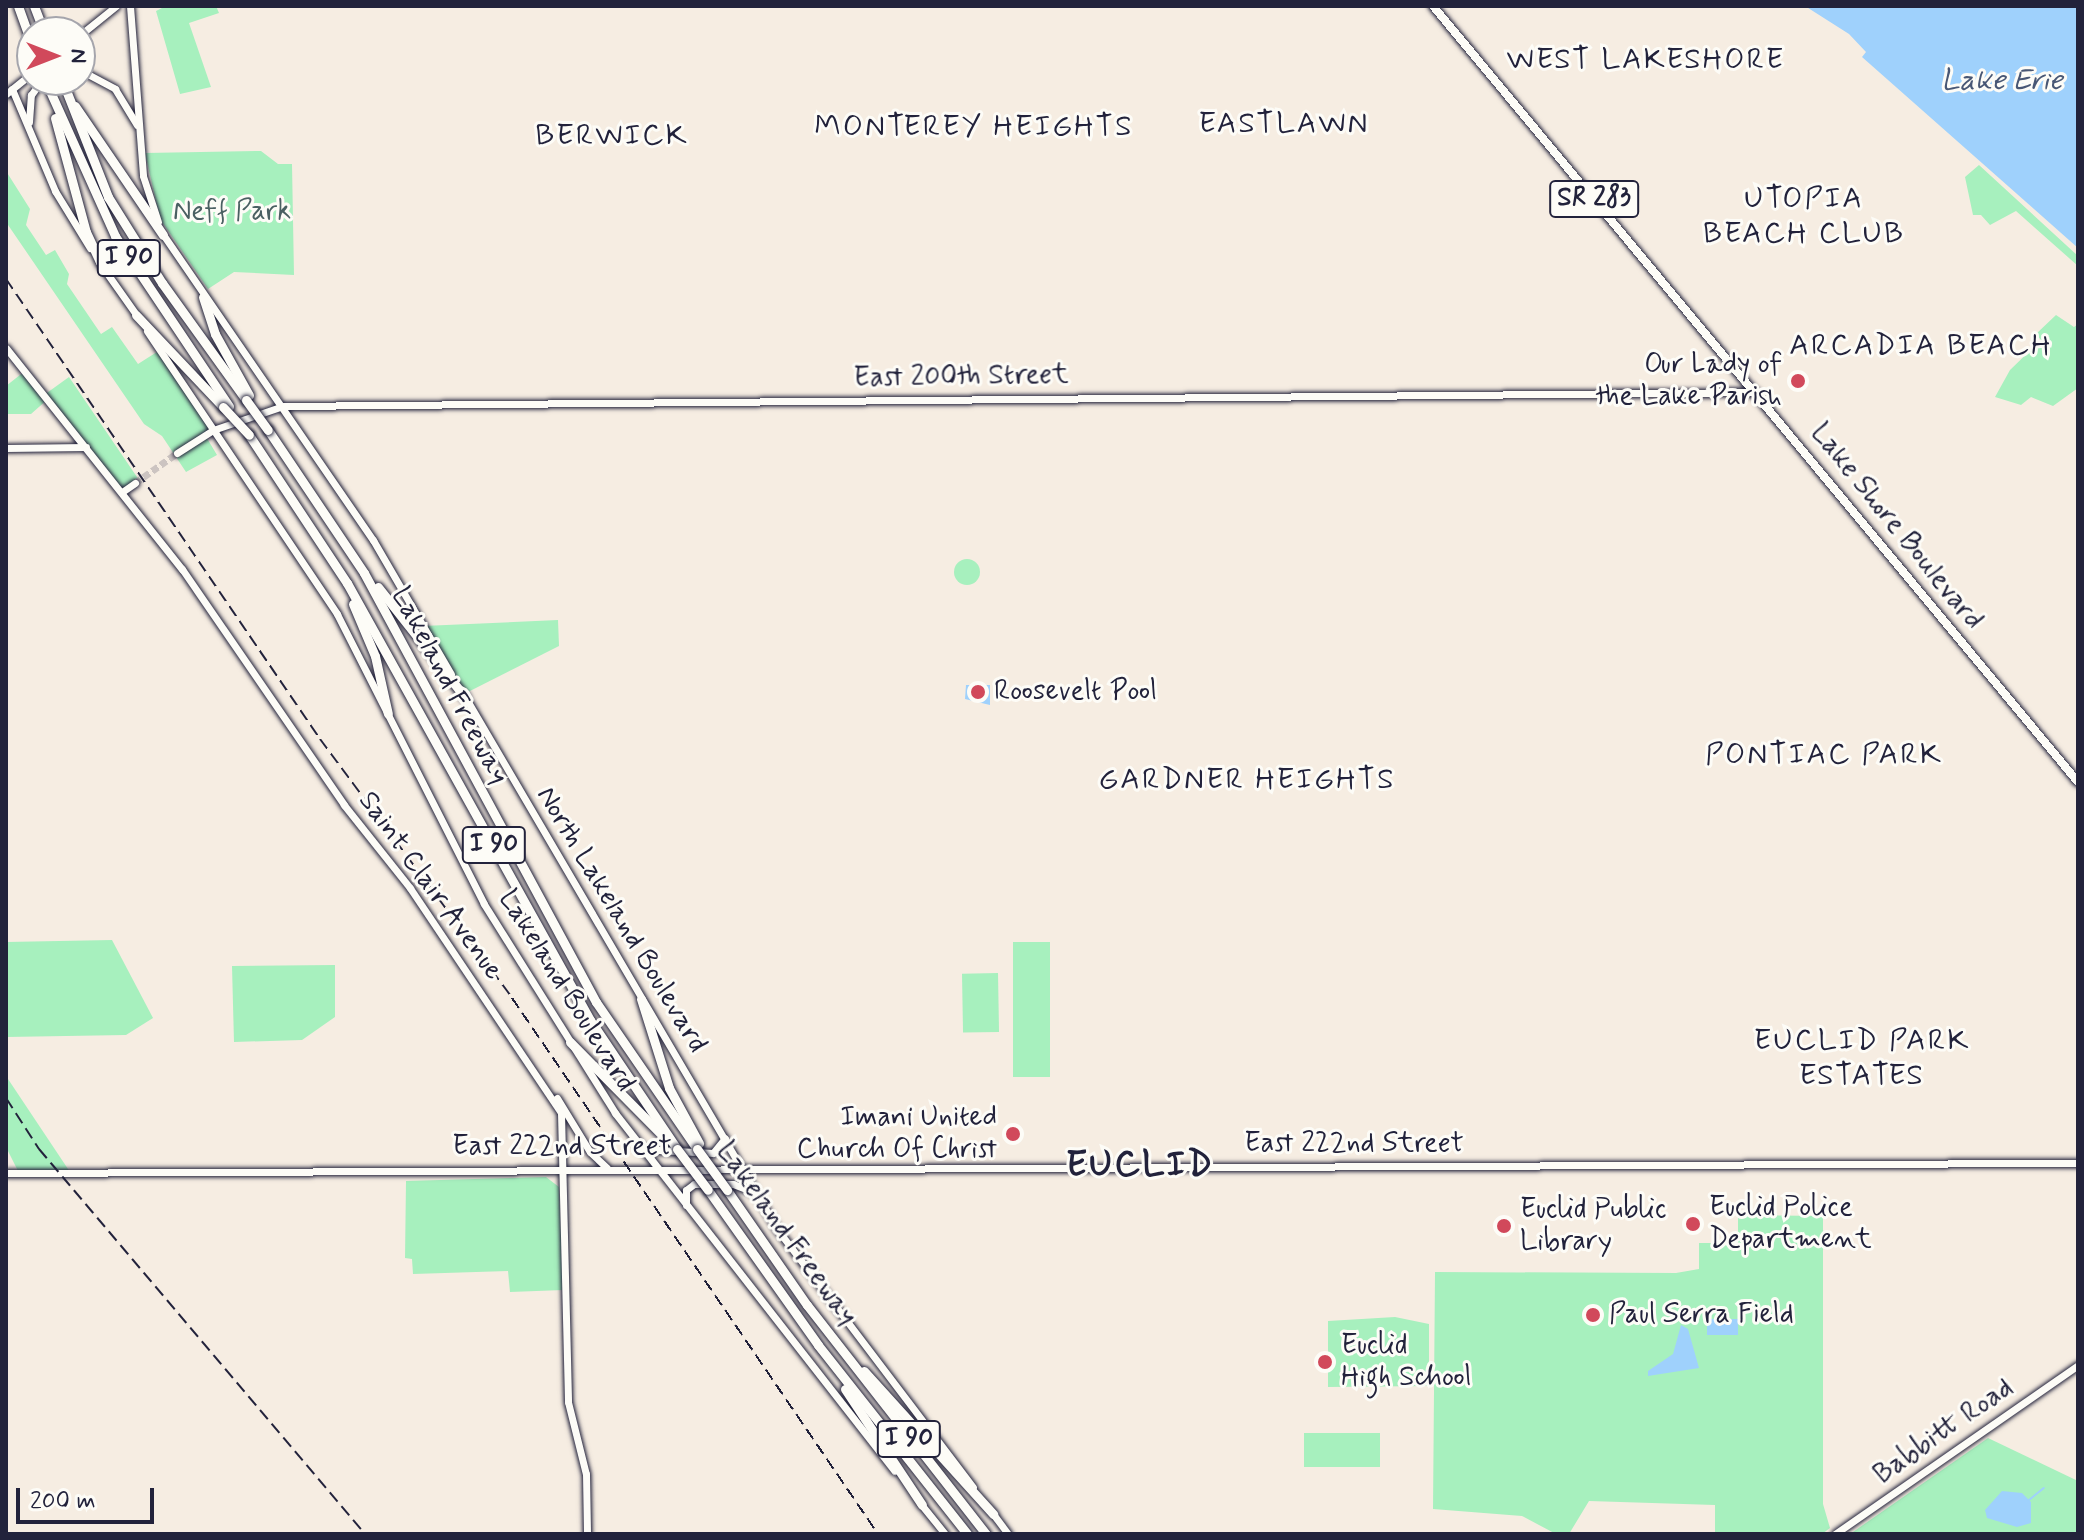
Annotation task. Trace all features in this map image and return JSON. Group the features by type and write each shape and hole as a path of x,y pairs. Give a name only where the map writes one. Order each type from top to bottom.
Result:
{"highway":[{"name":"I 90","path":"68,96 122,221 248,399"},
{"path":"69,96 163,235"},
{"path":"51,98 80,212 101,264"},
{"name":"Lakeland Freeway","path":"51,98 115,236 226,407 249,435 318,537 590,1020 677,1149 818,1345 967,1534"},
{"path":"203,297 215,334 248,399"},
{"path":"136,315 189,365 226,407"},
{"name":"Lakeland Freeway","path":"248,399 364,573 596,1002 835,1341 986,1534"},
{"path":"318,537 375,656 388,714"},
{"path":"364,573 465,697"},
{"path":"641,999 669,1088 700,1149"},
{"path":"570,1042 677,1149"},
{"path":"835,1341 993,1514"},
{"path":"818,1345 922,1505"}],"main road":[{"name":"Lake Shore Boulevard","path":"1433,6 2078,782"}],"street":[{"path":"96,22 116,6"},
{"name":"North Lakeland Boulevard","path":"130,6 147,197 163,235 373,540 755,1193 812,1279 1008,1534"},
{"path":"96,79 115,89 140,131"},
{"name":"Lakeland Boulevard","path":"9,92 33,136 61,201 337,614 484,904 570,1042 656,1170 945,1534"},
{"path":"33,136 29,105 34,96"},
{"name":"Saint Clair Avenue","path":"6,348 182,569 344,805 410,888 543,1084 564,1122 568,1402 586,1474 587,1534"},
{"name":"East 200th Street","path":"177,453 213,430 283,406 302,405 1756,392"},
{"path":"294,423 302,405"},
{"path":"6,448 86,447"},
{"path":"122,492 135,483"},
{"path":"543,1084 552,1090 590,1152 609,1169"},
{"path":"640,1149 713,1153 725,1138"},
{"name":"East 222nd Street","path":"6,1173 2078,1163"},
{"path":"686,1207 686,1190 694,1184 733,1184 755,1193"},
{"name":"Babbitt Road","path":"1835,1534 2078,1365"}],"green space":[{"path":"166,6 216,6 219,13 189,23 211,87 180,94 156,11"},
{"name":"Neff Park","path":"261,151 278,164 292,164 294,275 234,272 208,289 160,219 145,153"},
{"path":"1979,165 2078,256 2078,266 2016,211 1990,225 1981,215 1973,215 1965,177"},
{"path":"6,171 30,209 26,225 46,255 55,250 69,274 67,284 101,334 112,327 138,364 160,350 213,430 205,435 217,455 186,472 162,436 144,424 6,222"},
{"path":"2056,315 2074,327 2078,324 2078,388 2053,406 2031,397 2021,405 1995,397 2010,370 2041,340 2036,334"},
{"path":"25,371 44,395 69,377 139,480 122,492 48,399 31,414 6,414 6,386"},
{"path":"967,559 976,563 980,572 976,581 967,585 958,581 954,572 958,563"},
{"path":"558,620 559,646 462,695 423,626"},
{"path":"112,940 153,1018 126,1035 6,1037 6,942"},
{"path":"1013,942 1050,942 1050,1077 1013,1077"},
{"path":"335,965 335,1017 302,1040 234,1042 232,966"},
{"path":"998,973 999,1032 963,1033 962,974"},
{"path":"6,1076 70,1172 19,1173 6,1147"},
{"path":"546,1177 559,1187 563,1290 510,1292 508,1271 413,1274 412,1259 405,1258 406,1181"},
{"path":"1738,1215 1823,1216 1823,1504 1830,1528 1822,1534 1715,1534 1715,1505 1589,1501 1569,1534 1556,1534 1522,1516 1433,1509 1435,1272 1676,1273 1699,1269 1699,1243 1738,1243"},
{"path":"1395,1317 1429,1324 1429,1386 1328,1387 1328,1321"},
{"path":"1304,1433 1380,1433 1380,1467 1304,1467"},
{"path":"1988,1438 2078,1481 2078,1534 1850,1534"}],"water":[{"name":"Lake Erie","path":"1805,6 2078,6 2078,248 1862,57 1866,52 1849,34"},
{"name":"Roosevelt Pool","path":"966,685 990,685 990,705 965,699"},
{"path":"1707,1319 1738,1319 1738,1335 1707,1335"},
{"path":"1681,1325 1688,1329 1699,1368 1648,1376 1648,1371 1673,1354"},
{"path":"2002,1491 2022,1493 2031,1502 2031,1523 2017,1527 1987,1518 1985,1510"}],"waterway":[{"path":"2029,1500 2044,1488"}],"tunnel":[{"path":"135,483 177,453"}],"railway":[{"path":"6,279 320,739 512,998 878,1534"},
{"path":"6,1098 39,1149 365,1534"}],"place":[{"name":"Our Lady of the Lake Parish","path":"1798,381"},
{"name":"Roosevelt Pool","path":"978,692"},
{"name":"Imani United Church Of Christ","path":"1013,1134"},
{"name":"Euclid Police Department","path":"1693,1224"},
{"name":"Euclid Public Library","path":"1504,1226"},
{"name":"Paul Serra Field","path":"1593,1315"},
{"name":"Euclid High School","path":"1325,1362"}],"district":[{"name":"WEST LAKESHORE","path":"1646,60"},
{"name":"EASTLAWN","path":"1284,124"},
{"name":"MONTEREY HEIGHTS","path":"974,127"},
{"name":"BERWICK","path":"612,136"},
{"name":"UTOPIA BEACH CLUB","path":"1804,216"},
{"name":"ARCADIA BEACH","path":"1921,346"},
{"name":"PONTIAC PARK","path":"1824,755"},
{"name":"GARDNER HEIGHTS","path":"1247,780"},
{"name":"EUCLID PARK ESTATES","path":"1862,1058"},
{"name":"EUCLID","path":"1140,1166"}]}
